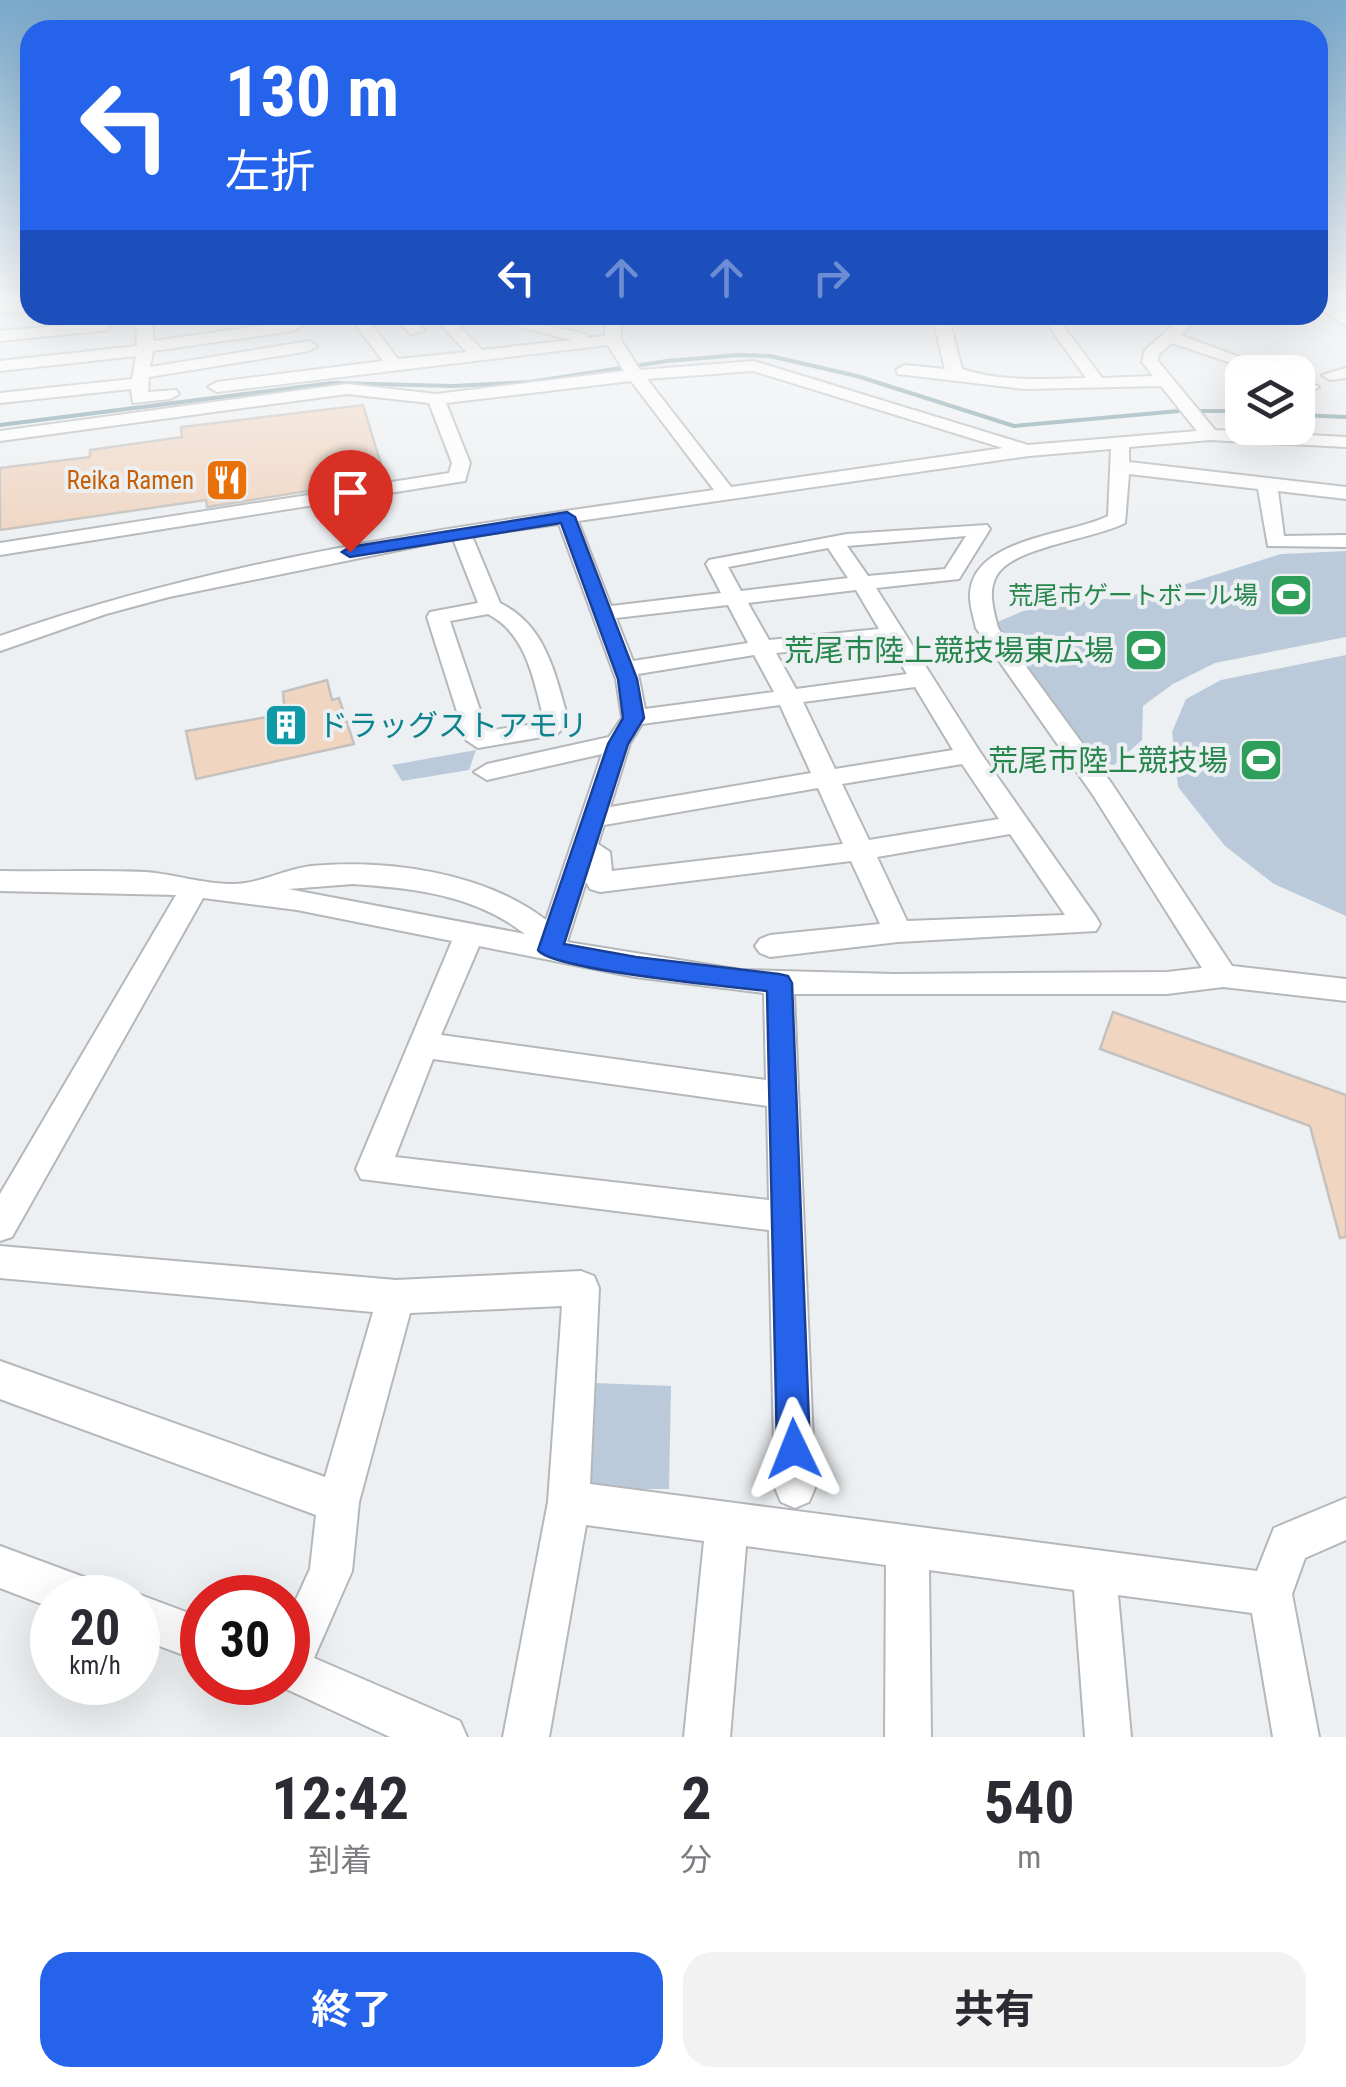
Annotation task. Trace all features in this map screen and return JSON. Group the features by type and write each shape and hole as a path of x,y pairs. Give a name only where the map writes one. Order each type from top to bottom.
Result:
{"street":[{"path":"0,398 111,382"},
{"path":"139,382 139,398 243,382"},
{"path":"0,436 348,389 436,399 571,382"},
{"path":"641,382 726,493"},
{"path":"811,382 1029,450"},
{"path":"1167,382 1210,435"},
{"path":"0,549 458,476 461,464 436,399"},
{"path":"0,644 98,609 166,592 277,566 460,532 1029,450 1225,436"},
{"path":"1315,440 1346,442"},
{"path":"1120,441 1118,519 1102,530 1035,544 998,559 981,579 978,604 987,628 1103,790 1223,976"},
{"path":"1255,445 1275,542 1346,541"},
{"path":"1120,467 1346,493"},
{"path":"550,950 618,744 634,718 606,613 567,517"},
{"path":"606,613 730,595 952,576 980,529 770,549 716,564 730,595 764,648 788,696 898,932"},
{"path":"460,532 492,608 518,620 541,665 558,722 548,729 478,740 438,617 492,608"},
{"path":"770,946 898,932 1086,924 969,755 834,542"},
{"path":"624,669 894,634"},
{"path":"634,718 921,679"},
{"path":"487,772 618,744"},
{"path":"593,818 969,755"},
{"path":"582,852 596,852 600,882 860,851 1019,824"},
{"path":"246,895 264,883 302,876 412,881 492,901 539,930 550,950"},
{"path":"0,881 148,882 297,900 636,966 779,983 1167,983 1223,976 1346,990"},
{"path":"0,1226 194,890"},
{"path":"471,932 373,1169 786,1217"},
{"path":"779,983 795,1488"},
{"path":"422,1046 782,1095"},
{"path":"0,1262 396,1297 580,1288 569,1502 526,1737"},
{"path":"310,1618 331,1571 338,1502 396,1297"},
{"path":"0,1380 338,1502"},
{"path":"569,1502 1270,1594"},
{"path":"1296,1737 1270,1594 1289,1543 1346,1519"},
{"path":"707,1737 727,1523"},
{"path":"908,1546 908,1737"},
{"path":"0,1567 30,1578"},
{"path":"1094,1572 1108,1737"},
{"path":"310,1678 444,1737"}],"shaded area":[{"name":"荒尾市陸上競技場東広場","path":"1346,551 1346,637 1215,663 1173,684 1143,706 1142,740 1114,765 1101,763 1046,697 995,623 1023,611 1167,590 1281,554"},
{"name":"荒尾市陸上競技場","path":"1346,655 1346,916 1274,884 1225,846 1178,787 1172,732 1186,699 1221,680"},
{"path":"476,750 469,770 402,781 392,765"},
{"path":"595,1383 671,1386 669,1489 589,1489"}],"building":[{"path":"363,405 383,471 377,480 207,507 206,500 0,530 0,468 90,457 90,450 182,437 181,427"},
{"name":"ドラッグストアモリ","path":"327,680 332,700 339,698 354,744 196,779 186,731 285,714 283,692"},
{"path":"1113,1012 1346,1095 1346,1237 1340,1238 1310,1126 1100,1049"}],"waterway":[{"path":"0,425 332,383 453,386 529,382"},
{"path":"876,382 1014,426 1179,411 1225,411"},
{"path":"1315,416 1346,417"}],"place":[{"name":"Reika Ramen","path":"227,480"},
{"name":"荒尾市ゲートボール場","path":"1291,595"},
{"name":"荒尾市陸上競技場東広場","path":"1146,650"},
{"name":"ドラッグストアモリ","path":"286,725"},
{"name":"荒尾市陸上競技場","path":"1261,760"}],"route":[{"path":"350,552 567,517 628,679 634,718 618,744 550,950 636,966 779,983 794,1449"}]}
